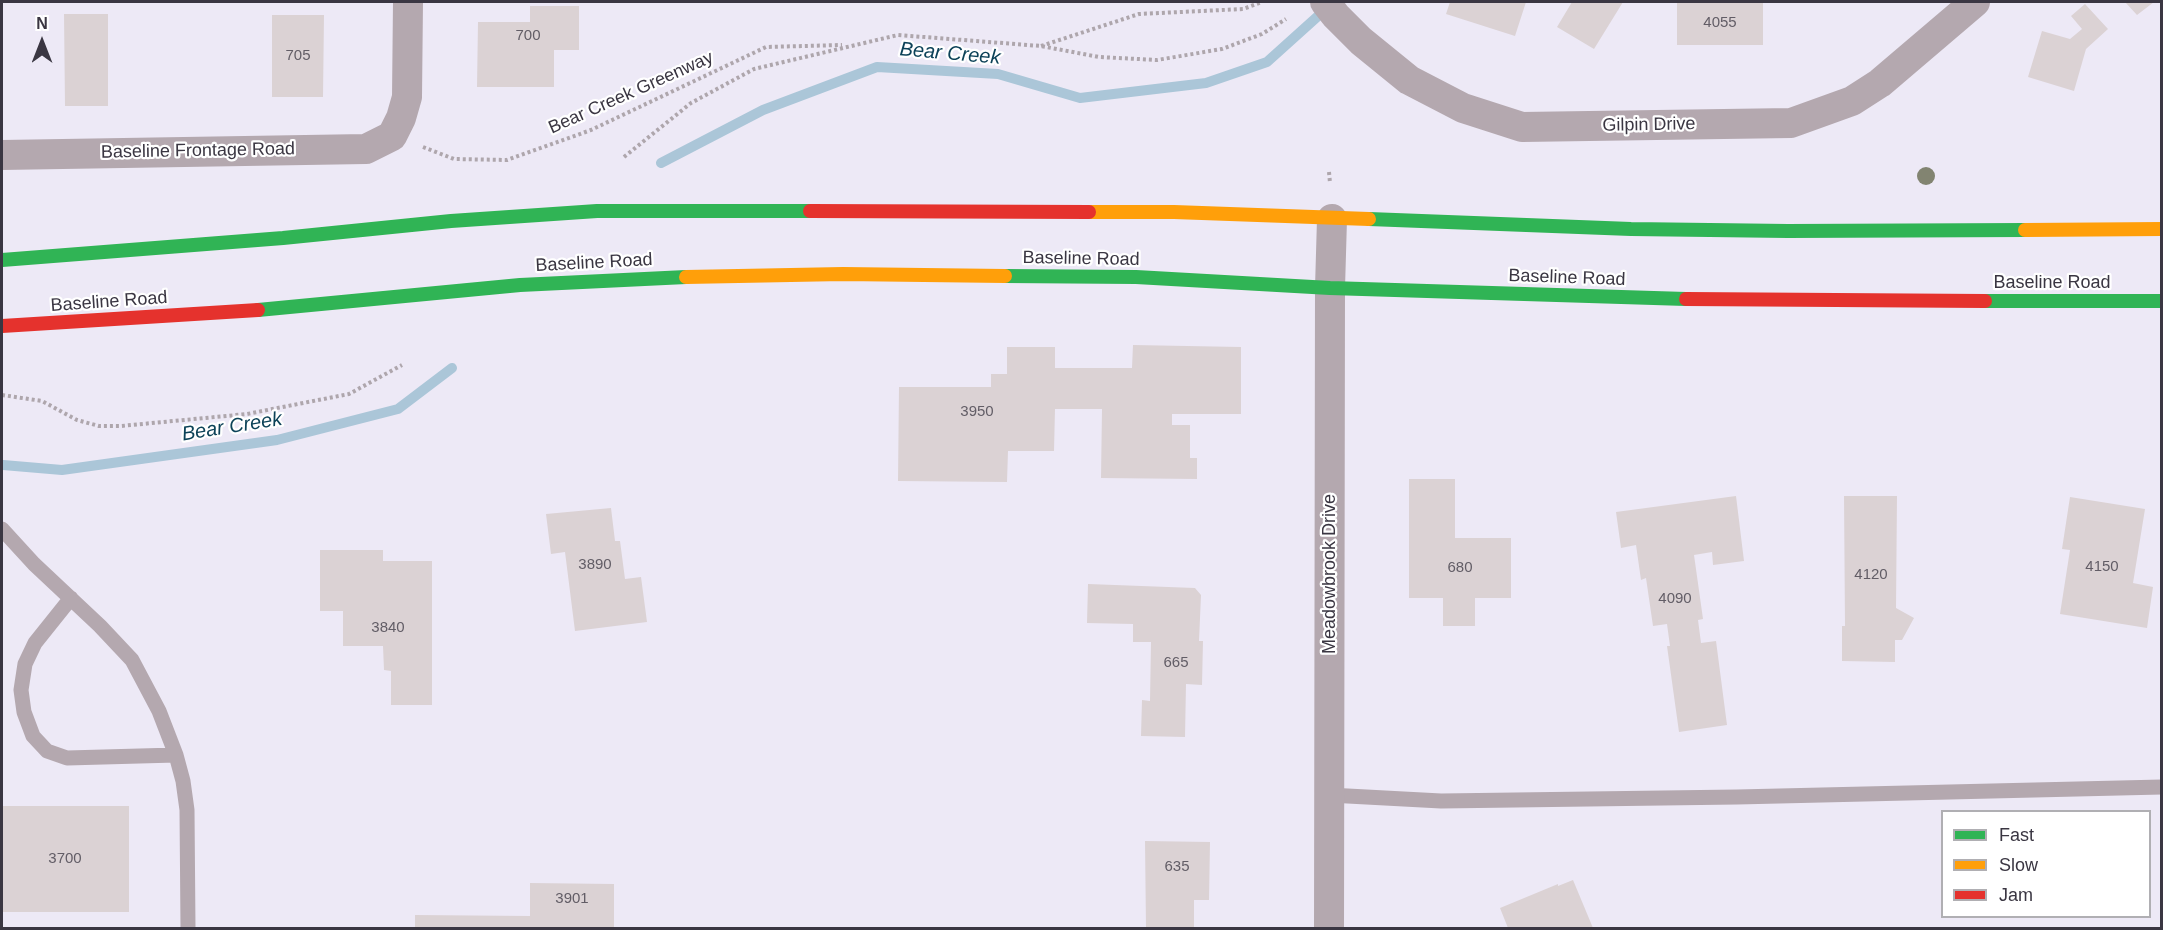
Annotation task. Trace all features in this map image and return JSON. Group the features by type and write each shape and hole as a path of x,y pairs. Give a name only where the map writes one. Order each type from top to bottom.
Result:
{"main road":[{"path":"2,260 283,238 451,221 597,211 1174,212 1642,230 2162,229"},
{"name":"Baseline Road","path":"2,326 232,312 520,285 683,277 843,274 1136,277 1330,288 1571,297 2162,301"}],"street":[{"path":"392,136 401,118 407,97 408,2"},
{"name":"Gilpin Drive","path":"1331,9 1361,41 1409,80 1463,108 1522,127 1791,123 1852,101 1880,83 1975,2"},
{"name":"Baseline Frontage Road","path":"2,155 366,148 392,136"},
{"name":"Meadowbrook Drive","path":"1329,928 1332,219"}],"lane":[{"path":"2,529 34,564 100,626 132,660 159,711 176,755 187,810 188,928"},
{"path":"71,598 35,643 25,664 21,690 24,712 33,736 47,751 67,758 176,755"},
{"path":"1329,795 1441,801 2162,787"}],"path":[{"name":"Bear Creek Greenway","path":"1041,46 1139,14 1243,9 1262,2"},
{"name":"Bear Creek Greenway","path":"624,157 691,103 754,69 849,45 898,35 1041,46 1099,57 1157,60 1222,49 1262,34 1286,19"},
{"name":"Bear Creek Greenway","path":"392,136 454,159 507,160 591,130 766,46 849,45"},
{"path":"2,395 42,401 77,420 99,426 121,426 247,414 349,394 402,365"}],"building":[{"path":"1450,2 1526,2 1515,36 1446,14"},
{"path":"1572,2 1623,2 1594,49 1557,27"},
{"path":"1677,2 1763,2 1763,45 1677,45"},
{"path":"2125,2 2154,2 2137,15"},
{"path":"2085,4 2108,29 2086,49 2074,91 2028,77 2042,31 2070,39 2082,29 2071,16"},
{"path":"530,6 579,6 579,50 554,50 554,87 477,87 478,22 530,22"},
{"path":"64,14 108,14 108,106 65,106"},
{"path":"272,15 324,15 323,97 272,97"},
{"path":"1133,345 1241,347 1241,414 1172,414 1172,425 1190,425 1190,458 1197,458 1197,479 1101,478 1102,409 1055,409 1054,451 1008,451 1007,482 898,481 899,387 991,387 991,374 1007,374 1007,347 1055,347 1055,368 1132,368"},
{"path":"1409,479 1455,479 1455,538 1511,538 1511,598 1475,598 1475,626 1443,626 1443,598 1409,598"},
{"path":"1736,496 1744,561 1713,565 1712,552 1694,555 1703,619 1698,620 1701,643 1716,641 1727,725 1679,732 1667,646 1670,646 1667,624 1653,626 1646,578 1641,580 1636,545 1621,548 1616,512"},
{"path":"1844,496 1897,496 1896,608 1914,618 1902,640 1895,640 1895,662 1842,661 1842,626 1845,626"},
{"path":"2070,497 2145,509 2133,583 2153,587 2147,628 2060,614 2070,550 2062,549"},
{"path":"611,508 615,541 620,541 625,579 641,577 647,622 575,631 565,552 551,554 546,514"},
{"path":"320,550 383,550 383,561 432,561 432,705 391,705 391,671 384,670 383,646 343,646 343,611 320,611"},
{"path":"1088,584 1195,588 1201,595 1199,641 1203,641 1202,685 1186,684 1185,737 1141,736 1142,700 1150,701 1151,642 1133,642 1133,624 1087,623"},
{"path":"2,806 129,806 129,912 2,912"},
{"path":"1145,841 1210,842 1209,900 1194,900 1194,928 1146,928"},
{"path":"1573,880 1593,928 1508,928 1500,908"},
{"path":"530,883 614,884 614,928 415,928 415,915 530,916"}],"waterway":[{"name":"Bear Creek","path":"661,163 763,110 877,67 998,74 1080,98 1206,83 1267,62 1327,8"},
{"name":"Bear Creek","path":"3,465 62,470 277,440 398,409 452,368"}],"traffic: fast":[{"path":"2,260 283,238 451,221 597,211 810,211"},
{"path":"1369,219 1631,229 2025,230"},
{"path":"1005,276 1136,277 1330,288 1686,299"},
{"path":"258,310 520,285 686,277"},
{"path":"1985,301 2162,301"}],"traffic: slow":[{"path":"1089,212 1174,212 1369,219"},
{"path":"2025,230 2162,229"},
{"path":"686,277 843,274 1005,276"}],"traffic: jam":[{"path":"810,211 1089,212"},
{"path":"1686,299 1985,301"},
{"path":"2,326 258,310"}]}
